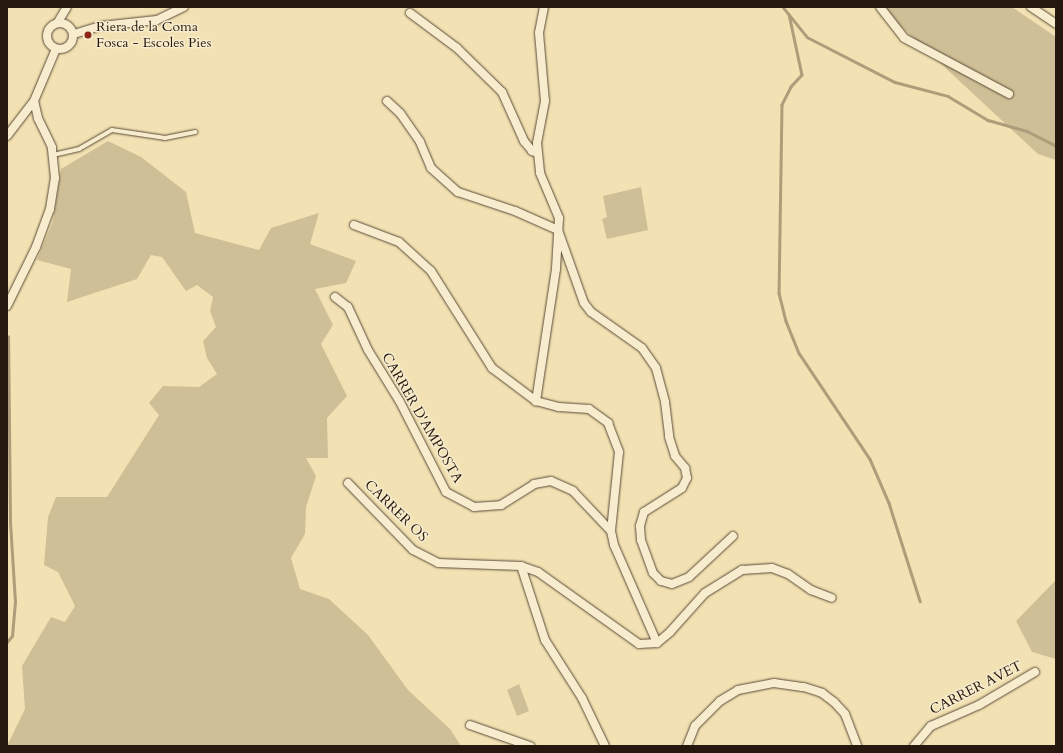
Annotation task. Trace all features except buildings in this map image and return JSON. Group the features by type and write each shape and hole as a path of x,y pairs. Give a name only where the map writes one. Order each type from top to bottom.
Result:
{"street":[{"path":"67,7 58,22 51,26 47,32 47,40 56,49 63,50 71,45 74,34"},
{"path":"74,34 101,26 157,20 184,7"},
{"path":"536,401 556,269 559,218 540,173 537,142 545,101 539,33 544,7"},
{"path":"880,7 904,38 1009,94"},
{"path":"1031,7 1056,24"},
{"path":"410,13 457,48 502,92 524,141 532,151 538,153"},
{"path":"58,22 66,24 74,34"},
{"path":"7,136 34,101 56,49"},
{"path":"7,306 36,247 50,208 55,178 53,155 34,101"},
{"path":"387,101 400,113 420,142 431,168 458,192 515,211 558,230 584,303 591,312 642,348 656,368 665,402 670,443 675,456 685,468 687,478 682,488 644,512 640,526 641,540 653,573 661,581 672,584 689,577 733,536"},
{"path":"354,225 399,242 431,271 492,368 536,401 559,407 589,409 608,423 619,452 611,531 614,545 657,643 670,632 705,593 742,570 772,568 788,574 811,590 832,598"},
{"name":"CARRER D'AMPOSTA","path":"335,297 348,306 368,350 400,402 446,492 474,507 501,505 534,484 551,481 573,491 611,531"},
{"name":"CARRER OS","path":"348,483 413,550 438,563 521,566 538,572 639,644 657,643"},
{"path":"521,566 546,640 577,688 605,746"},
{"name":"CARRER AVET","path":"914,746 931,726 979,705 1035,672"},
{"path":"687,746 695,726 720,701 738,690 774,683 804,687 822,693 834,702 845,714 857,746"},
{"path":"470,725 530,746"}],"lane":[{"path":"53,155 79,149 112,130 165,138 195,132"}],"shaded area":[{"path":"880,7 1012,7 1056,37 1056,160 1038,154"},
{"path":"108,141 141,157 186,192 195,233 259,250 271,228 319,213 310,244 356,261 346,283 315,289 333,325 321,344 347,396 327,418 328,458 306,458 316,476 306,507 305,534 291,558 300,589 329,599 368,635 408,690 450,729 461,746 7,746 25,709 22,666 51,617 65,622 75,606 58,572 44,565 48,517 56,497 107,497 159,415 149,403 163,386 199,387 217,374 207,358 203,341 216,327 210,311 213,297 197,285 186,291 162,257 151,255 137,279 67,302 71,269 37,260 53,221 61,169"},
{"path":"641,187 648,230 607,239 602,219 607,217 603,196"},
{"path":"1056,580 1056,659 1032,652 1016,621"},
{"path":"519,684 529,711 517,716 507,690"}],"waterway":[{"path":"783,7 807,37 895,82 948,96 988,120 1027,131 1056,146"},
{"path":"789,14 802,75 791,87 782,105 779,293 786,321 799,353 870,459 889,503 920,601"},
{"path":"7,642 12,636 15,602 10,522 8,337"}],"place":[{"name":"Riera de la Coma Fosca - Escoles Pies","path":"88,35"}]}
